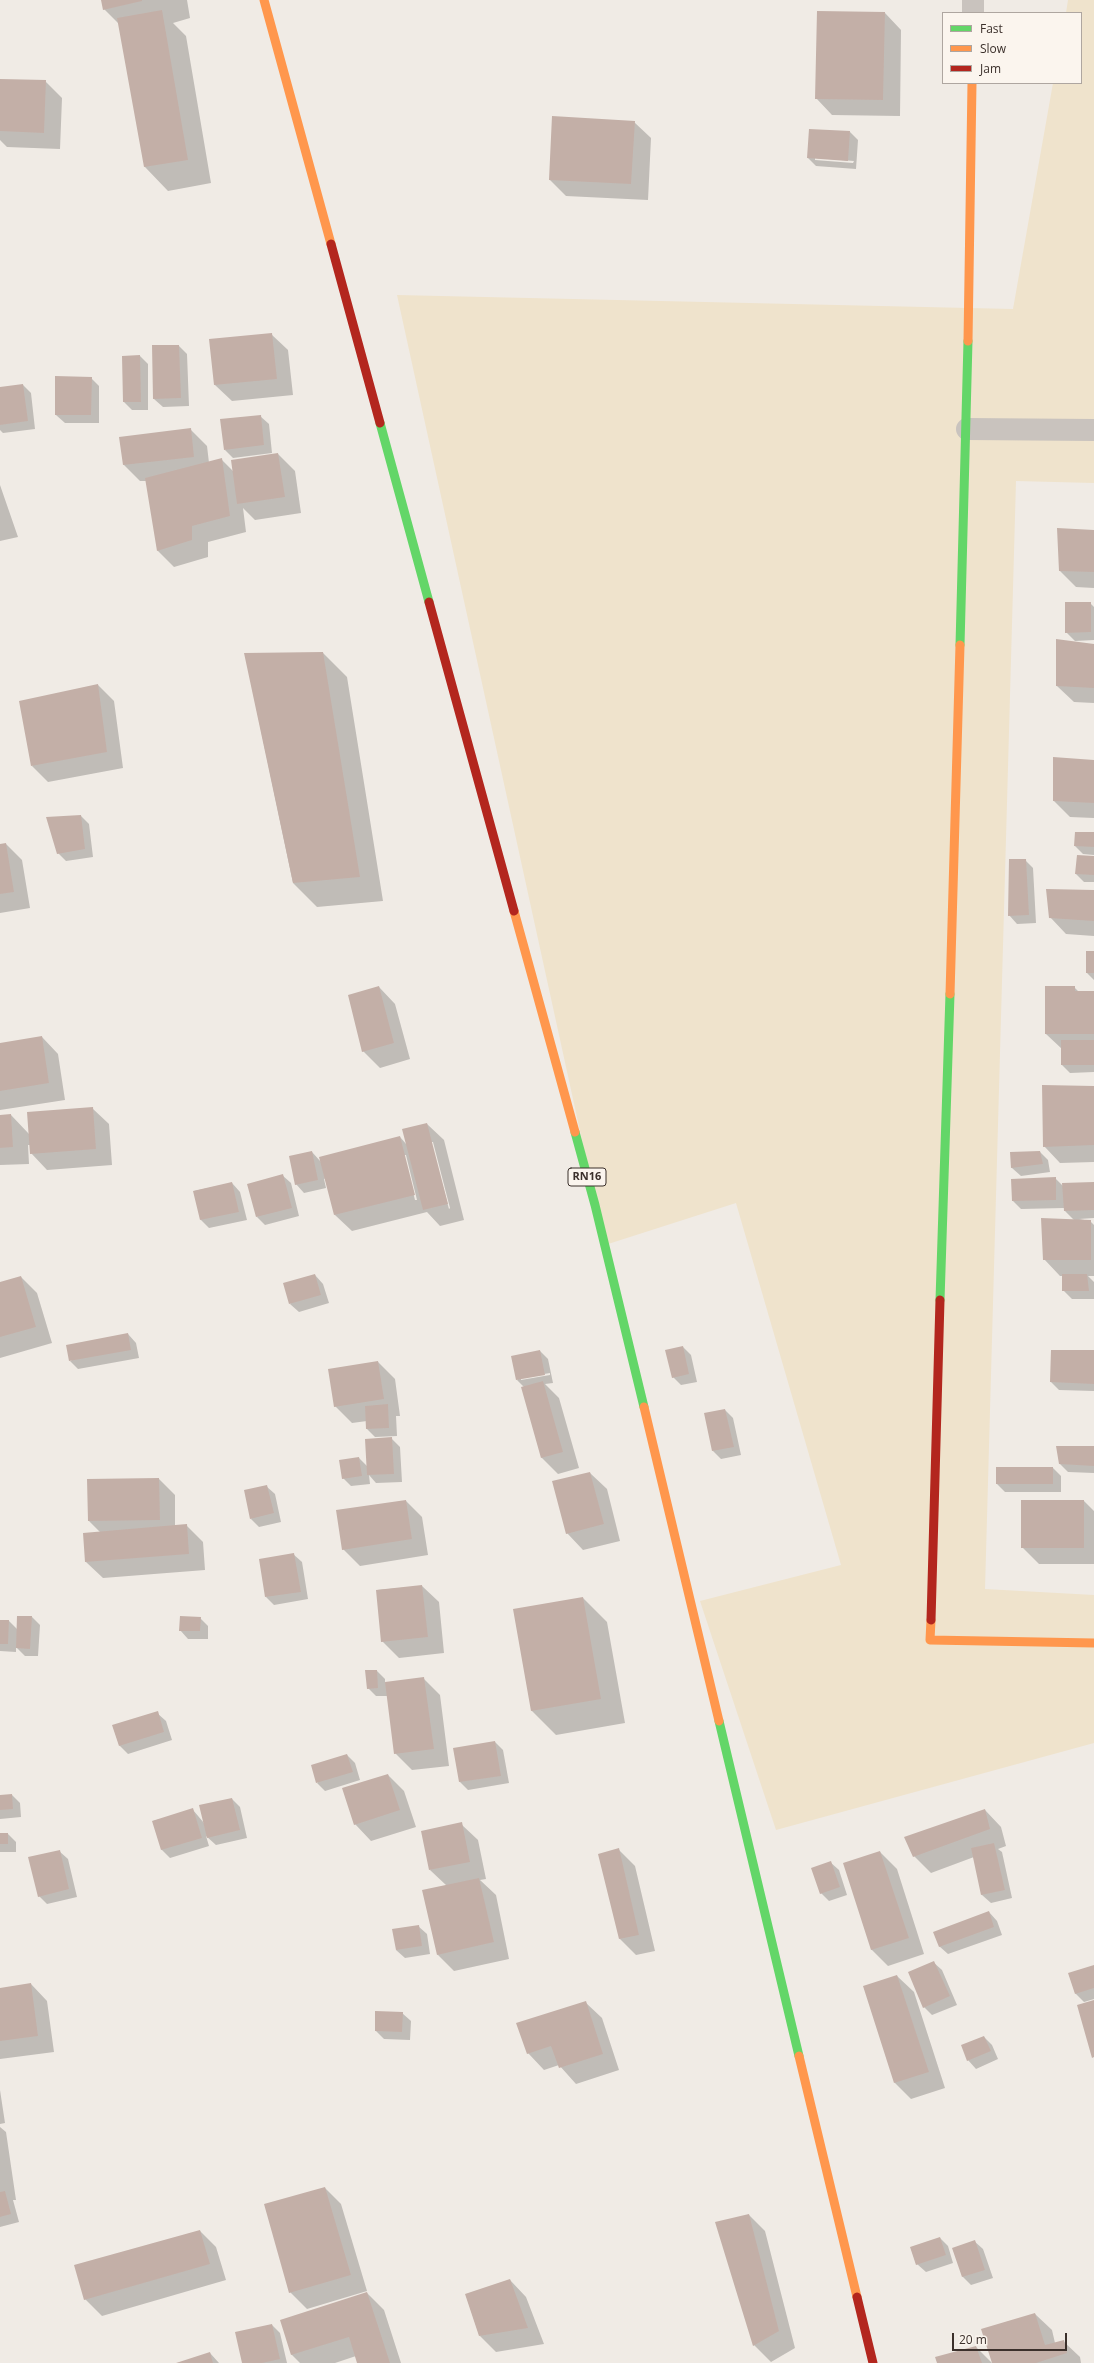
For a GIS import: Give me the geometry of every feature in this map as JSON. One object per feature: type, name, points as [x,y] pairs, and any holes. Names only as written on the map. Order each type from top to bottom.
[{"type":"main road","name":"RN16","points":[[264,0],[595,1204],[873,2363]]},
{"type":"main road","points":[[972,84],[967,429],[930,1640],[1094,1643]]},
{"type":"street","points":[[973,0],[973,12]]},
{"type":"street","points":[[967,429],[1094,430]]},
{"type":"sand","points":[[1068,0],[1094,0],[1094,483],[1016,481],[985,1589],[1094,1595],[1094,1743],[776,1830],[700,1601],[841,1565],[736,1203],[605,1245],[397,295],[1013,309],[1053,84],[1082,84],[1082,12],[1066,12]]},
{"type":"building","points":[[101,0],[142,0],[142,1],[103,10]]},
{"type":"building","points":[[162,10],[188,160],[144,167],[117,18]]},
{"type":"building","points":[[817,11],[885,12],[883,100],[815,99]]},
{"type":"building","points":[[0,79],[46,80],[44,133],[0,131]]},
{"type":"building","points":[[552,116],[635,121],[631,184],[549,180]]},
{"type":"building","points":[[809,129],[850,131],[848,161],[807,158]]},
{"type":"building","points":[[272,333],[277,379],[214,385],[209,339]]},
{"type":"building","points":[[152,345],[179,345],[181,398],[153,399]]},
{"type":"building","points":[[140,355],[141,402],[123,402],[122,356]]},
{"type":"building","points":[[55,376],[92,377],[91,415],[55,415]]},
{"type":"building","points":[[23,384],[28,421],[0,425],[0,387]]},
{"type":"building","points":[[261,415],[264,445],[224,450],[220,419]]},
{"type":"building","points":[[191,428],[194,457],[123,465],[119,437]]},
{"type":"building","points":[[278,453],[285,497],[237,504],[231,460]]},
{"type":"building","points":[[222,458],[230,516],[192,526],[192,540],[157,551],[145,478]]},
{"type":"building","points":[[1057,528],[1094,530],[1094,572],[1059,571]]},
{"type":"building","points":[[1065,602],[1091,602],[1091,632],[1065,633]]},
{"type":"building","points":[[1056,639],[1094,644],[1094,688],[1056,686]]},
{"type":"building","points":[[323,652],[360,877],[293,883],[244,653]]},
{"type":"building","points":[[98,684],[107,752],[31,766],[19,701]]},
{"type":"building","points":[[1053,757],[1094,760],[1094,803],[1053,801]]},
{"type":"building","points":[[81,815],[85,849],[57,854],[46,817]]},
{"type":"building","points":[[1075,832],[1094,832],[1094,847],[1074,846]]},
{"type":"building","points":[[6,843],[14,892],[0,894],[0,844]]},
{"type":"building","points":[[1077,855],[1094,856],[1094,875],[1075,874]]},
{"type":"building","points":[[1009,859],[1026,859],[1029,915],[1008,916]]},
{"type":"building","points":[[1046,889],[1094,890],[1094,921],[1049,918]]},
{"type":"building","points":[[1086,951],[1094,951],[1094,973],[1086,973]]},
{"type":"building","points":[[379,986],[394,1043],[362,1052],[348,995]]},
{"type":"building","points":[[1045,986],[1075,986],[1075,991],[1094,991],[1094,1034],[1045,1034]]},
{"type":"building","points":[[42,1036],[49,1083],[0,1091],[0,1043]]},
{"type":"building","points":[[1061,1040],[1094,1040],[1094,1065],[1061,1065]]},
{"type":"building","points":[[1042,1085],[1094,1086],[1094,1145],[1043,1147]]},
{"type":"building","points":[[93,1107],[96,1149],[30,1154],[27,1112]]},
{"type":"building","points":[[11,1114],[13,1147],[0,1148],[0,1115]]},
{"type":"building","points":[[427,1123],[448,1204],[423,1210],[402,1129]]},
{"type":"building","points":[[400,1136],[415,1195],[334,1215],[319,1157]]},
{"type":"building","points":[[312,1151],[318,1180],[295,1185],[289,1156]]},
{"type":"building","points":[[1040,1151],[1043,1164],[1011,1168],[1010,1152]]},
{"type":"building","points":[[283,1174],[292,1208],[256,1217],[247,1184]]},
{"type":"building","points":[[1056,1177],[1056,1200],[1012,1201],[1011,1179]]},
{"type":"building","points":[[232,1182],[239,1212],[200,1220],[193,1191]]},
{"type":"building","points":[[1094,1182],[1094,1210],[1064,1211],[1062,1183]]},
{"type":"building","points":[[1041,1218],[1091,1220],[1091,1260],[1043,1260]]},
{"type":"building","points":[[315,1274],[321,1295],[289,1304],[283,1283]]},
{"type":"building","points":[[1062,1274],[1087,1274],[1089,1291],[1062,1291]]},
{"type":"building","points":[[21,1276],[36,1327],[0,1337],[0,1282]]},
{"type":"building","points":[[128,1333],[131,1350],[69,1361],[66,1345]]},
{"type":"building","points":[[683,1346],[689,1374],[672,1378],[665,1350]]},
{"type":"building","points":[[540,1350],[545,1375],[516,1380],[511,1356]]},
{"type":"building","points":[[1051,1350],[1094,1350],[1094,1384],[1050,1382]]},
{"type":"building","points":[[378,1361],[384,1399],[334,1407],[328,1369]]},
{"type":"building","points":[[543,1381],[563,1452],[541,1458],[521,1387]]},
{"type":"building","points":[[388,1404],[389,1428],[366,1429],[365,1406]]},
{"type":"building","points":[[725,1409],[734,1447],[712,1451],[704,1413]]},
{"type":"building","points":[[392,1437],[394,1474],[367,1475],[365,1439]]},
{"type":"building","points":[[1056,1446],[1094,1446],[1094,1466],[1059,1464]]},
{"type":"building","points":[[359,1457],[362,1476],[342,1479],[339,1460]]},
{"type":"building","points":[[996,1467],[1053,1467],[1053,1484],[996,1484]]},
{"type":"building","points":[[590,1472],[604,1524],[566,1534],[552,1481]]},
{"type":"building","points":[[159,1478],[160,1520],[88,1521],[87,1479]]},
{"type":"building","points":[[267,1485],[274,1513],[250,1519],[244,1490]]},
{"type":"building","points":[[406,1500],[412,1539],[342,1550],[336,1510]]},
{"type":"building","points":[[1021,1500],[1084,1500],[1084,1548],[1021,1548]]},
{"type":"building","points":[[187,1524],[189,1554],[85,1562],[83,1533]]},
{"type":"building","points":[[294,1553],[301,1592],[265,1597],[259,1559]]},
{"type":"building","points":[[422,1585],[428,1637],[381,1642],[376,1590]]},
{"type":"building","points":[[583,1597],[601,1699],[531,1711],[513,1609]]},
{"type":"building","points":[[17,1616],[32,1616],[30,1649],[16,1648]]},
{"type":"building","points":[[180,1616],[201,1617],[200,1631],[179,1631]]},
{"type":"building","points":[[0,1620],[9,1620],[8,1644],[0,1644]]},
{"type":"building","points":[[365,1670],[377,1670],[378,1688],[367,1689]]},
{"type":"building","points":[[424,1677],[434,1749],[394,1754],[385,1682]]},
{"type":"building","points":[[158,1711],[164,1732],[119,1746],[112,1725]]},
{"type":"building","points":[[495,1741],[501,1776],[459,1782],[453,1748]]},
{"type":"building","points":[[347,1754],[353,1772],[316,1783],[311,1765]]},
{"type":"building","points":[[388,1774],[400,1810],[354,1825],[342,1788]]},
{"type":"building","points":[[12,1794],[13,1809],[0,1810],[0,1795]]},
{"type":"building","points":[[232,1798],[240,1830],[207,1838],[199,1805]]},
{"type":"building","points":[[193,1808],[202,1838],[161,1850],[152,1821]]},
{"type":"building","points":[[985,1809],[990,1829],[913,1857],[904,1837]]},
{"type":"building","points":[[462,1822],[470,1862],[429,1870],[421,1831]]},
{"type":"building","points":[[0,1833],[8,1833],[8,1844],[0,1844]]},
{"type":"building","points":[[994,1843],[1005,1890],[981,1895],[971,1848]]},
{"type":"building","points":[[619,1848],[639,1935],[619,1939],[598,1854]]},
{"type":"building","points":[[60,1850],[69,1889],[38,1897],[28,1857]]},
{"type":"building","points":[[880,1851],[909,1938],[871,1950],[843,1863]]},
{"type":"building","points":[[831,1861],[840,1887],[820,1894],[811,1868]]},
{"type":"building","points":[[479,1878],[494,1942],[437,1955],[422,1890]]},
{"type":"building","points":[[989,1911],[994,1927],[939,1947],[933,1932]]},
{"type":"building","points":[[419,1925],[422,1946],[396,1950],[392,1929]]},
{"type":"building","points":[[934,1961],[950,1996],[923,2008],[908,1972]]},
{"type":"building","points":[[1094,1965],[1094,1988],[1075,1994],[1068,1973]]},
{"type":"building","points":[[897,1975],[929,2072],[894,2083],[863,1986]]},
{"type":"building","points":[[31,1983],[38,2036],[0,2041],[0,1988]]},
{"type":"building","points":[[1094,2000],[1094,2057],[1092,2058],[1077,2005]]},
{"type":"building","points":[[586,2001],[603,2054],[559,2068],[551,2046],[527,2054],[516,2023]]},
{"type":"building","points":[[375,2011],[403,2012],[402,2032],[375,2031]]},
{"type":"building","points":[[984,2036],[991,2051],[967,2061],[961,2045]]},
{"type":"building","points":[[325,2187],[351,2275],[289,2293],[264,2204]]},
{"type":"building","points":[[5,2191],[11,2214],[0,2217],[0,2192]]},
{"type":"building","points":[[749,2214],[779,2331],[753,2346],[715,2222]]},
{"type":"building","points":[[200,2230],[210,2264],[84,2300],[74,2265]]},
{"type":"building","points":[[940,2237],[946,2255],[916,2265],[910,2247]]},
{"type":"building","points":[[975,2240],[985,2270],[962,2277],[952,2248]]},
{"type":"building","points":[[510,2279],[528,2328],[479,2336],[465,2294]]},
{"type":"building","points":[[367,2292],[390,2363],[357,2363],[349,2337],[291,2355],[280,2320]]},
{"type":"building","points":[[1035,2313],[1045,2345],[1064,2340],[1067,2353],[1036,2363],[992,2363],[981,2329]]},
{"type":"building","points":[[272,2324],[280,2359],[262,2363],[242,2363],[235,2332]]},
{"type":"building","points":[[976,2346],[982,2363],[937,2363],[935,2357]]},
{"type":"building","points":[[210,2352],[213,2363],[176,2363]]},
{"type":"traffic: fast","points":[[960,645],[968,341]]},
{"type":"traffic: fast","points":[[380,423],[429,602]]},
{"type":"traffic: fast","points":[[940,1300],[950,994]]},
{"type":"traffic: fast","points":[[575,1132],[595,1205],[644,1407]]},
{"type":"traffic: fast","points":[[719,1721],[799,2056]]},
{"type":"traffic: slow","points":[[264,0],[331,244]]},
{"type":"traffic: slow","points":[[968,341],[972,84]]},
{"type":"traffic: slow","points":[[950,994],[960,645]]},
{"type":"traffic: slow","points":[[514,911],[575,1132]]},
{"type":"traffic: slow","points":[[644,1407],[719,1721]]},
{"type":"traffic: slow","points":[[931,1620],[930,1640],[1094,1643]]},
{"type":"traffic: slow","points":[[799,2056],[857,2297]]},
{"type":"traffic: jam","points":[[331,244],[380,423]]},
{"type":"traffic: jam","points":[[429,602],[514,911]]},
{"type":"traffic: jam","points":[[931,1620],[940,1300]]},
{"type":"traffic: jam","points":[[857,2297],[873,2363]]}]
